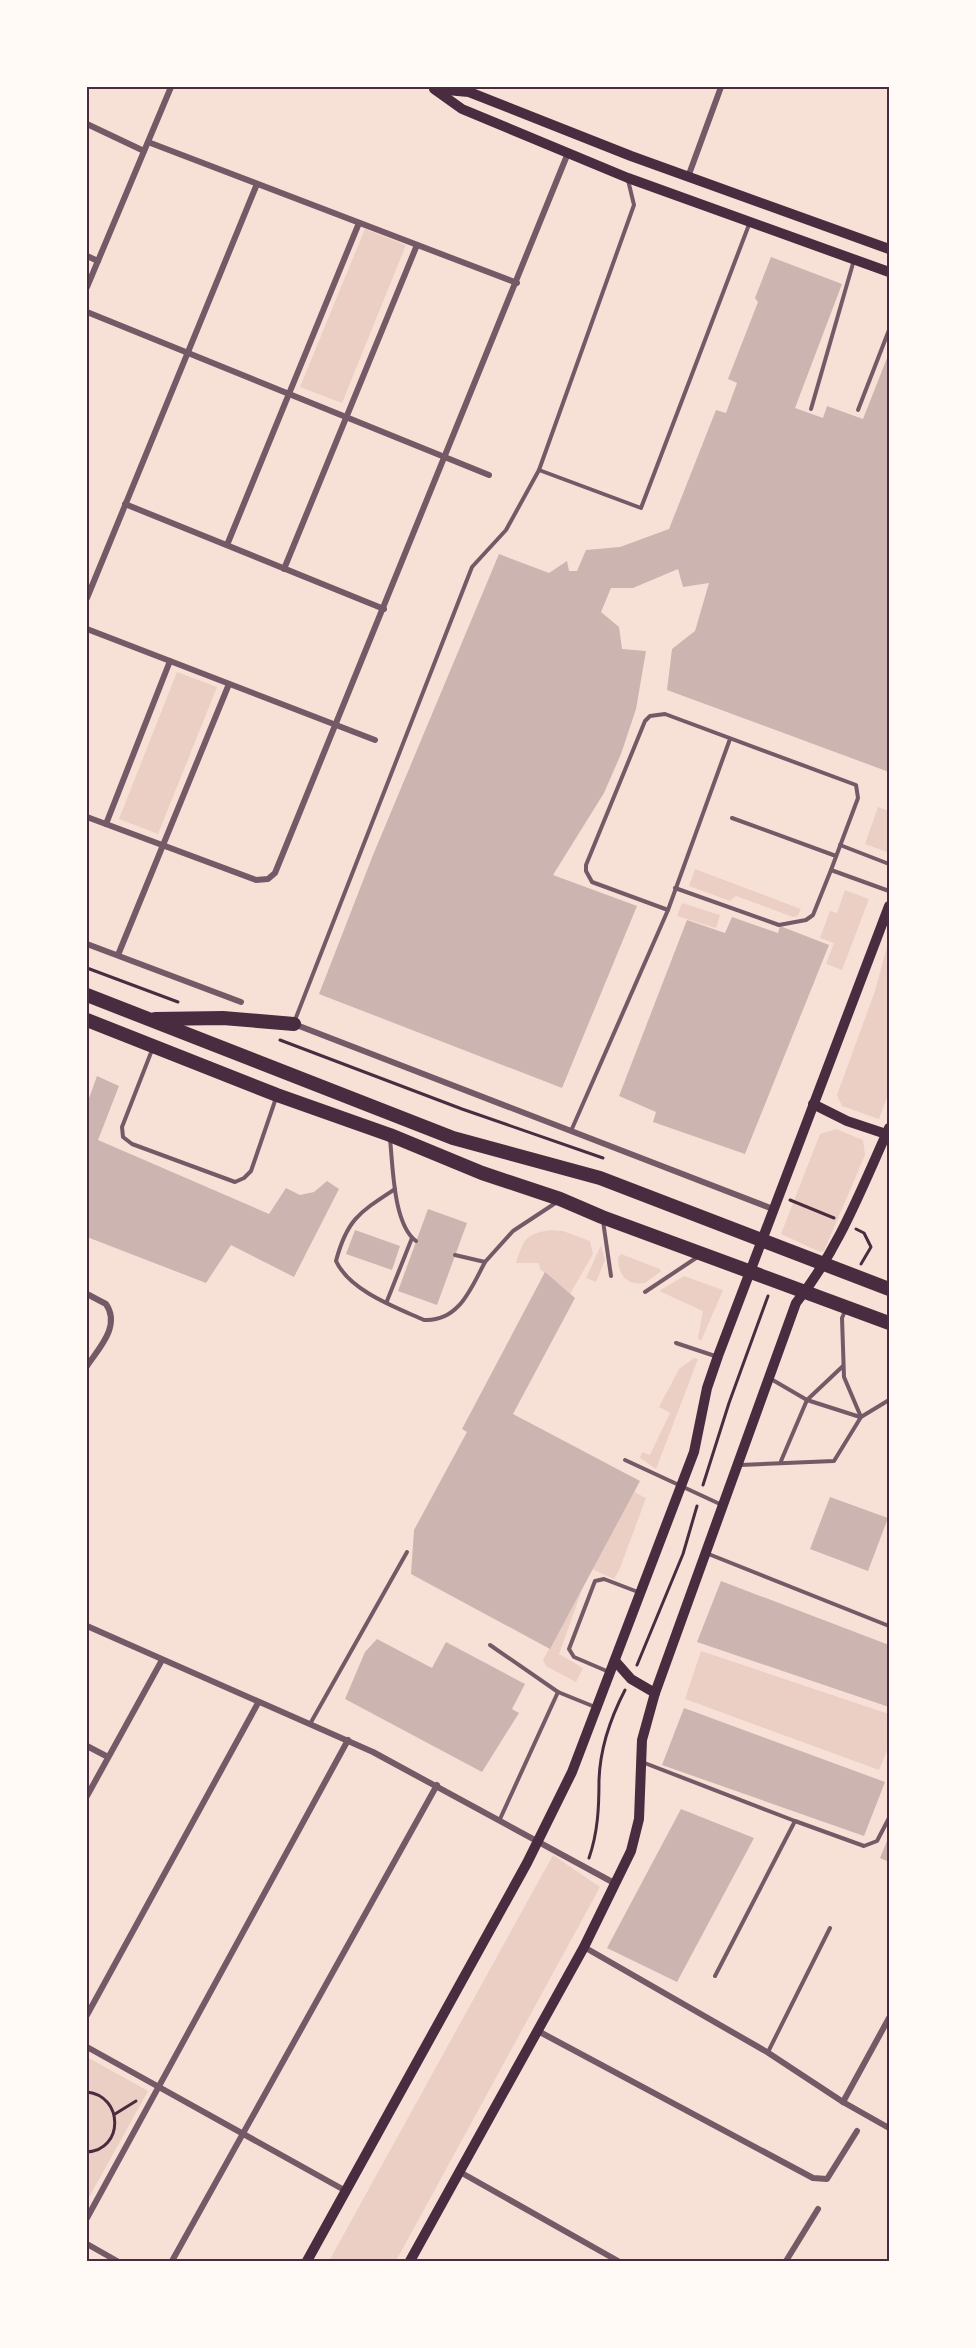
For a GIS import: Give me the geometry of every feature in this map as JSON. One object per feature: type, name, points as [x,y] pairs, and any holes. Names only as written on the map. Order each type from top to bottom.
[{"type":"highway","points":[[87,995],[453,1138],[600,1178],[889,1289]]},
{"type":"highway","points":[[148,1019],[223,1018],[294,1024]]},
{"type":"highway","points":[[87,1020],[277,1095],[390,1135],[482,1173],[560,1199],[602,1217],[889,1323]]},
{"type":"main road","points":[[431,88],[469,92],[688,177],[889,249]]},
{"type":"main road","points":[[431,88],[462,109],[628,178],[889,272]]},
{"type":"main road","points":[[308,2261],[539,1840],[572,1772],[616,1662],[700,1434],[707,1389],[717,1356],[889,906]]},
{"type":"main road","points":[[410,2261],[584,1947],[616,1884],[636,1836],[646,1719],[769,1377],[794,1309],[847,1224],[888,1131],[847,1121],[813,1104]]},
{"type":"main road","points":[[616,1662],[631,1679],[655,1693]]},
{"type":"street","points":[[87,287],[171,87]]},
{"type":"street","points":[[688,177],[721,87]]},
{"type":"street","points":[[87,124],[144,151]]},
{"type":"street","points":[[148,142],[517,283]]},
{"type":"street","points":[[87,817],[256,880],[268,879],[278,868],[517,283],[568,152]]},
{"type":"street","points":[[87,598],[257,184]]},
{"type":"street","points":[[227,545],[359,223]]},
{"type":"street","points":[[284,569],[417,245]]},
{"type":"street","points":[[87,256],[98,261]]},
{"type":"street","points":[[87,312],[489,475]]},
{"type":"street","points":[[125,504],[384,609]]},
{"type":"street","points":[[87,629],[375,740]]},
{"type":"street","points":[[106,824],[170,661]]},
{"type":"street","points":[[118,955],[229,684]]},
{"type":"street","points":[[87,944],[241,1002]]},
{"type":"street","points":[[294,1024],[773,1209]]},
{"type":"street","points":[[87,1294],[106,1304],[112,1316],[109,1332],[87,1366]]},
{"type":"street","points":[[87,1626],[258,1703],[348,1740],[437,1785],[616,1884]]},
{"type":"street","points":[[87,1796],[162,1660]]},
{"type":"street","points":[[87,2015],[258,1703]]},
{"type":"street","points":[[87,2218],[348,1740]]},
{"type":"street","points":[[87,1746],[108,1757]]},
{"type":"street","points":[[172,2261],[437,1785]]},
{"type":"street","points":[[584,1947],[767,2052],[843,2102],[889,2128]]},
{"type":"street","points":[[843,2102],[889,2018]]},
{"type":"street","points":[[538,2031],[813,2178],[827,2179],[857,2132]]},
{"type":"street","points":[[87,2047],[346,2191]]},
{"type":"street","points":[[460,2172],[618,2261]]},
{"type":"street","points":[[786,2261],[818,2209]]},
{"type":"street","points":[[87,2244],[117,2261]]},
{"type":"lane","points":[[294,1024],[472,567],[506,530],[539,470],[634,205],[628,178]]},
{"type":"lane","points":[[539,470],[640,508],[750,221]]},
{"type":"lane","points":[[811,409],[855,260]]},
{"type":"lane","points":[[858,411],[889,330]]},
{"type":"lane","points":[[668,910],[592,882],[586,871],[586,865],[645,721],[650,716],[665,714],[856,785],[858,798],[813,915],[788,925],[779,926],[675,888]]},
{"type":"lane","points":[[571,1131],[668,910],[730,739]]},
{"type":"lane","points":[[732,818],[836,856]]},
{"type":"lane","points":[[840,845],[889,864]]},
{"type":"lane","points":[[831,870],[889,891]]},
{"type":"lane","points":[[153,1047],[122,1128],[123,1137],[132,1144],[235,1182],[244,1178],[251,1171],[277,1095]]},
{"type":"lane","points":[[390,1135],[396,1201],[412,1238],[417,1241]]},
{"type":"lane","points":[[395,1189],[361,1211],[343,1235],[336,1261],[341,1272],[366,1292],[424,1320],[444,1318],[460,1306],[485,1262],[513,1231],[560,1199]]},
{"type":"lane","points":[[602,1217],[611,1276]]},
{"type":"lane","points":[[387,1302],[412,1238]]},
{"type":"lane","points":[[645,1292],[702,1254]]},
{"type":"lane","points":[[455,1255],[485,1262]]},
{"type":"lane","points":[[846,1307],[842,1318],[844,1377],[861,1418]]},
{"type":"lane","points":[[676,1343],[717,1356]]},
{"type":"lane","points":[[782,1461],[807,1400],[843,1366]]},
{"type":"lane","points":[[769,1377],[807,1400],[861,1418]]},
{"type":"lane","points":[[738,1465],[782,1461],[804,1464],[834,1461],[861,1418],[889,1400]]},
{"type":"lane","points":[[625,1460],[723,1506]]},
{"type":"lane","points":[[310,1725],[407,1552]]},
{"type":"lane","points":[[706,1553],[889,1626]]},
{"type":"lane","points":[[611,1674],[574,1657],[569,1649],[595,1581],[604,1579],[642,1593]]},
{"type":"lane","points":[[490,1646],[558,1692],[598,1708]]},
{"type":"lane","points":[[500,1819],[558,1692]]},
{"type":"lane","points":[[641,1762],[864,1846],[877,1841],[889,1818]]},
{"type":"lane","points":[[715,1976],[795,1821]]},
{"type":"lane","points":[[767,2052],[830,1928]]},
{"type":"path","points":[[586,1867],[598,1823],[599,1779],[606,1742],[620,1701],[683,1554],[729,1402],[774,1280]]},
{"type":"path","points":[[87,2092],[103,2098],[110,2104],[116,2124],[109,2142],[101,2148],[87,2152]]},
{"type":"shaded area","points":[[365,229],[406,245],[342,403],[300,387]]},
{"type":"shaded area","points":[[177,672],[217,687],[158,834],[119,819]]},
{"type":"shaded area","points":[[878,807],[889,811],[887,852],[865,844]]},
{"type":"shaded area","points":[[695,869],[801,909],[798,916],[793,917],[736,896],[730,901],[689,886]]},
{"type":"shaded area","points":[[845,890],[869,899],[842,970],[826,964],[834,943],[820,938],[830,911],[837,913]]},
{"type":"shaded area","points":[[682,903],[720,915],[716,928],[677,916]]},
{"type":"shaded area","points":[[889,939],[889,1092],[879,1119],[842,1106],[837,1095],[875,991]]},
{"type":"shaded area","points":[[836,1129],[863,1140],[865,1155],[824,1251],[820,1252],[781,1234],[820,1134]]},
{"type":"shaded area","points":[[550,1230],[563,1231],[590,1241],[593,1254],[570,1294],[540,1269],[539,1263],[516,1263],[526,1239]]},
{"type":"shaded area","points":[[601,1245],[605,1260],[596,1282],[586,1278]]},
{"type":"shaded area","points":[[621,1254],[661,1271],[645,1283],[633,1283],[625,1278],[620,1270],[618,1258]]},
{"type":"shaded area","points":[[684,1276],[723,1290],[701,1341],[698,1338],[703,1311],[659,1291]]},
{"type":"shaded area","points":[[694,1358],[698,1359],[656,1469],[640,1458],[642,1452],[650,1455],[670,1413],[659,1407],[679,1369]]},
{"type":"shaded area","points":[[634,1492],[646,1498],[614,1579],[592,1569]]},
{"type":"shaded area","points":[[582,1590],[559,1654],[583,1668],[576,1682],[546,1666],[543,1660]]},
{"type":"shaded area","points":[[701,1651],[889,1714],[889,1746],[879,1770],[685,1699]]},
{"type":"shaded area","points":[[553,1855],[600,1887],[396,2261],[329,2261]]},
{"type":"shaded area","points":[[87,2057],[148,2091],[87,2201]]},
{"type":"building","points":[[771,257],[842,284],[795,408],[823,418],[827,406],[863,419],[889,353],[889,772],[667,690],[672,649],[695,631],[709,583],[683,587],[678,569],[633,588],[611,588],[601,612],[619,627],[622,649],[646,651],[636,709],[621,754],[604,793],[553,875],[637,906],[562,1088],[319,994],[373,855],[499,554],[549,573],[567,561],[569,571],[577,571],[586,550],[620,547],[669,529],[716,410],[726,413],[737,383],[728,379],[758,302],[755,298]]},
{"type":"building","points":[[732,917],[778,933],[780,926],[829,945],[745,1154],[653,1122],[656,1112],[619,1096],[687,920],[725,933]]},
{"type":"building","points":[[97,1076],[119,1086],[98,1140],[269,1214],[286,1188],[300,1195],[314,1192],[327,1181],[339,1189],[294,1277],[231,1245],[206,1283],[87,1237],[87,1104]]},
{"type":"building","points":[[428,1209],[467,1223],[437,1305],[398,1291]]},
{"type":"building","points":[[355,1230],[400,1246],[392,1270],[346,1254]]},
{"type":"building","points":[[545,1272],[575,1298],[513,1414],[640,1481],[550,1649],[411,1574],[414,1530],[467,1432],[462,1429]]},
{"type":"building","points":[[830,1497],[888,1518],[868,1571],[810,1549]]},
{"type":"building","points":[[721,1581],[889,1645],[889,1707],[697,1642]]},
{"type":"building","points":[[377,1639],[432,1668],[446,1642],[525,1684],[512,1709],[519,1713],[482,1772],[345,1699],[365,1652]]},
{"type":"building","points":[[684,1708],[885,1782],[864,1836],[662,1765]]},
{"type":"building","points":[[681,1809],[754,1838],[677,1982],[607,1948]]},
{"type":"building","points":[[889,1836],[889,1862],[880,1858]]}]
